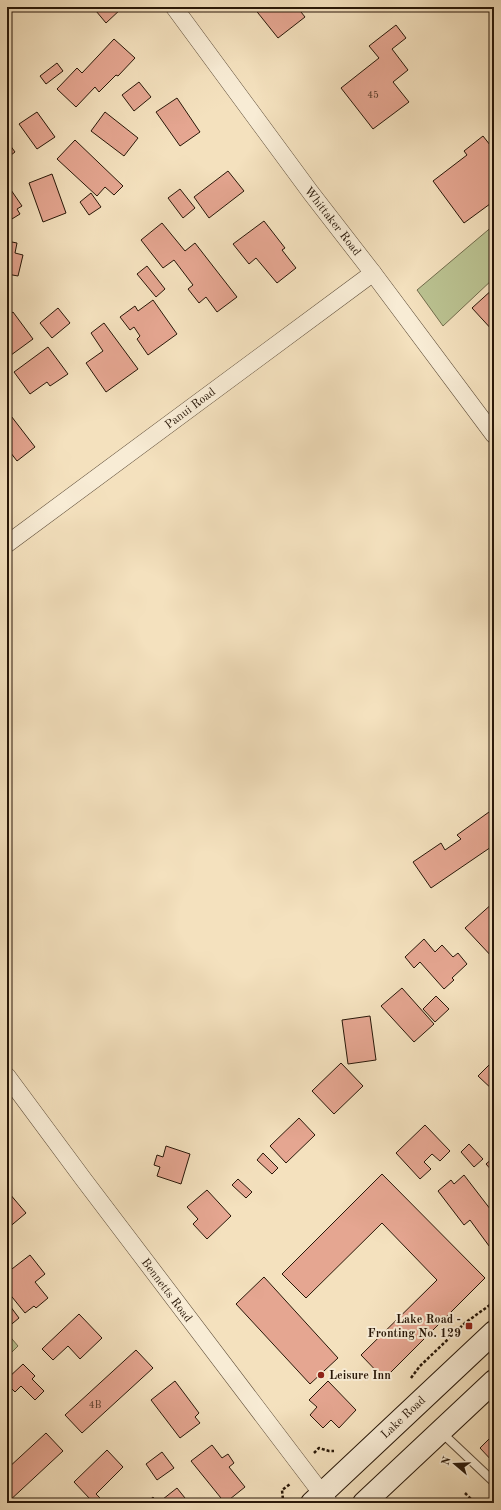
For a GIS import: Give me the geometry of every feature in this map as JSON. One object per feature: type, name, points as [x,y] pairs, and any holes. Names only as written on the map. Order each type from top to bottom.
[{"type":"main road","name":"Lake Road","points":[[321,1500],[494,1332]]},
{"type":"main road","points":[[364,1503],[494,1381]]},
{"type":"street","name":"Whittaker Road","points":[[174,7],[311,193],[494,434]]},
{"type":"street","name":"Panui Road","points":[[7,544],[373,273]]},
{"type":"street","name":"Bennetts Road","points":[[7,1076],[321,1500]]},
{"type":"lane","points":[[440,1431],[494,1482]]},
{"type":"path","points":[[281,1503],[283,1500],[282,1490],[286,1487]]},
{"type":"path","points":[[465,1493],[475,1503]]},
{"type":"green space","points":[[494,225],[494,278],[443,326],[417,290]]},
{"type":"green space","points":[[7,1333],[18,1346],[7,1357]]},
{"type":"building","points":[[100,7],[122,8],[106,23],[96,11]]},
{"type":"building","points":[[297,7],[305,17],[278,38],[254,8]]},
{"type":"building","points":[[396,25],[406,38],[392,49],[408,70],[393,82],[409,102],[373,129],[341,88],[379,58],[369,46]]},
{"type":"building","points":[[114,39],[135,58],[118,76],[116,75],[99,92],[95,87],[76,107],[57,89],[77,68],[82,73]]},
{"type":"building","points":[[57,63],[63,71],[46,84],[40,76]]},
{"type":"building","points":[[139,82],[151,97],[134,111],[122,95]]},
{"type":"building","points":[[177,98],[200,132],[180,146],[156,112]]},
{"type":"building","points":[[37,112],[55,137],[37,149],[19,124]]},
{"type":"building","points":[[105,112],[138,138],[124,156],[91,131]]},
{"type":"building","points":[[483,136],[494,150],[494,201],[464,223],[433,181],[467,155],[464,151]]},
{"type":"building","points":[[75,140],[123,186],[114,195],[105,187],[97,196],[57,159]]},
{"type":"building","points":[[7,141],[15,152],[7,158]]},
{"type":"building","points":[[228,171],[244,191],[209,218],[194,197]]},
{"type":"building","points":[[52,174],[66,213],[43,222],[29,183]]},
{"type":"building","points":[[180,189],[195,208],[183,218],[168,198]]},
{"type":"building","points":[[11,190],[22,206],[17,209],[20,214],[7,222],[7,192]]},
{"type":"building","points":[[91,193],[101,207],[89,215],[80,202]]},
{"type":"building","points":[[264,221],[285,248],[282,250],[296,268],[277,283],[256,258],[249,264],[233,244]]},
{"type":"building","points":[[162,223],[185,251],[195,243],[237,297],[217,312],[206,297],[199,303],[188,289],[193,285],[174,260],[163,268],[141,240]]},
{"type":"building","points":[[7,241],[17,243],[15,253],[23,255],[18,276],[7,274]]},
{"type":"building","points":[[147,266],[165,289],[156,297],[137,274]]},
{"type":"building","points":[[494,288],[494,332],[472,308]]},
{"type":"building","points":[[153,300],[177,334],[148,355],[137,339],[140,336],[134,327],[130,330],[120,317],[135,306],[138,311]]},
{"type":"building","points":[[58,308],[70,323],[52,338],[40,323]]},
{"type":"building","points":[[13,312],[33,339],[7,358],[7,316]]},
{"type":"building","points":[[104,323],[138,369],[106,392],[86,363],[103,351],[91,333]]},
{"type":"building","points":[[48,347],[68,374],[50,386],[47,382],[30,394],[14,372]]},
{"type":"building","points":[[8,412],[35,447],[17,461],[7,448]]},
{"type":"building","points":[[489,812],[494,820],[494,824],[492,826],[494,829],[494,845],[431,888],[413,862],[441,843],[445,850],[461,839],[457,835]]},
{"type":"building","points":[[494,902],[494,959],[465,928]]},
{"type":"building","points":[[424,939],[435,952],[442,945],[453,957],[458,953],[467,964],[452,978],[454,980],[444,989],[420,962],[414,968],[405,957]]},
{"type":"building","points":[[402,988],[434,1024],[414,1042],[381,1006]]},
{"type":"building","points":[[436,996],[449,1009],[435,1022],[423,1009]]},
{"type":"building","points":[[370,1016],[376,1060],[348,1064],[342,1020]]},
{"type":"building","points":[[494,1060],[494,1091],[478,1076]]},
{"type":"building","points":[[341,1063],[363,1086],[334,1114],[312,1091]]},
{"type":"building","points":[[299,1118],[315,1135],[286,1163],[270,1146]]},
{"type":"building","points":[[425,1125],[450,1151],[440,1161],[432,1154],[424,1162],[431,1169],[420,1179],[396,1153]]},
{"type":"building","points":[[469,1144],[483,1159],[474,1167],[461,1152]]},
{"type":"building","points":[[166,1146],[190,1154],[181,1184],[157,1176],[160,1167],[154,1165],[157,1155],[163,1157]]},
{"type":"building","points":[[263,1153],[278,1168],[272,1174],[257,1160]]},
{"type":"building","points":[[494,1157],[494,1173],[486,1164]]},
{"type":"building","points":[[382,1174],[485,1278],[384,1379],[361,1355],[437,1280],[382,1223],[306,1298],[282,1274]]},
{"type":"building","points":[[464,1175],[494,1214],[494,1248],[492,1250],[470,1220],[464,1225],[438,1191],[451,1180],[454,1184]]},
{"type":"building","points":[[238,1179],[252,1192],[246,1198],[232,1185]]},
{"type":"building","points":[[207,1190],[231,1216],[207,1239],[193,1224],[198,1219],[187,1207]]},
{"type":"building","points":[[9,1193],[26,1213],[7,1229],[7,1195]]},
{"type":"building","points":[[30,1255],[45,1274],[35,1282],[48,1298],[36,1308],[34,1306],[25,1313],[8,1292],[7,1293],[7,1276],[10,1274],[8,1272]]},
{"type":"building","points":[[264,1277],[338,1358],[310,1384],[236,1304]]},
{"type":"building","points":[[7,1302],[19,1318],[7,1328]]},
{"type":"building","points":[[79,1314],[102,1338],[80,1359],[68,1346],[53,1360],[42,1349]]},
{"type":"building","points":[[136,1350],[153,1368],[82,1433],[65,1415]]},
{"type":"building","points":[[23,1364],[35,1376],[32,1379],[44,1391],[35,1400],[21,1386],[15,1392],[7,1384],[7,1379]]},
{"type":"building","points":[[175,1381],[199,1413],[195,1417],[200,1423],[180,1438],[151,1400]]},
{"type":"building","points":[[328,1381],[356,1410],[339,1428],[331,1420],[323,1428],[310,1415],[317,1407],[309,1400]]},
{"type":"building","points":[[46,1433],[63,1451],[7,1503],[7,1469]]},
{"type":"building","points":[[494,1434],[494,1463],[480,1448]]},
{"type":"building","points":[[212,1445],[222,1458],[228,1454],[234,1463],[229,1467],[245,1487],[225,1503],[191,1461]]},
{"type":"building","points":[[107,1450],[123,1467],[96,1494],[105,1503],[87,1503],[90,1499],[74,1482]]},
{"type":"building","points":[[162,1452],[174,1468],[157,1480],[146,1464]]},
{"type":"building","points":[[177,1488],[189,1503],[158,1503]]},
{"type":"building","points":[[153,1497],[158,1503],[146,1503]]},
{"type":"place","name":"Lake Road - Fronting No. 129","points":[[469,1326]]},
{"type":"place","name":"Leisure Inn","points":[[321,1375]]}]
